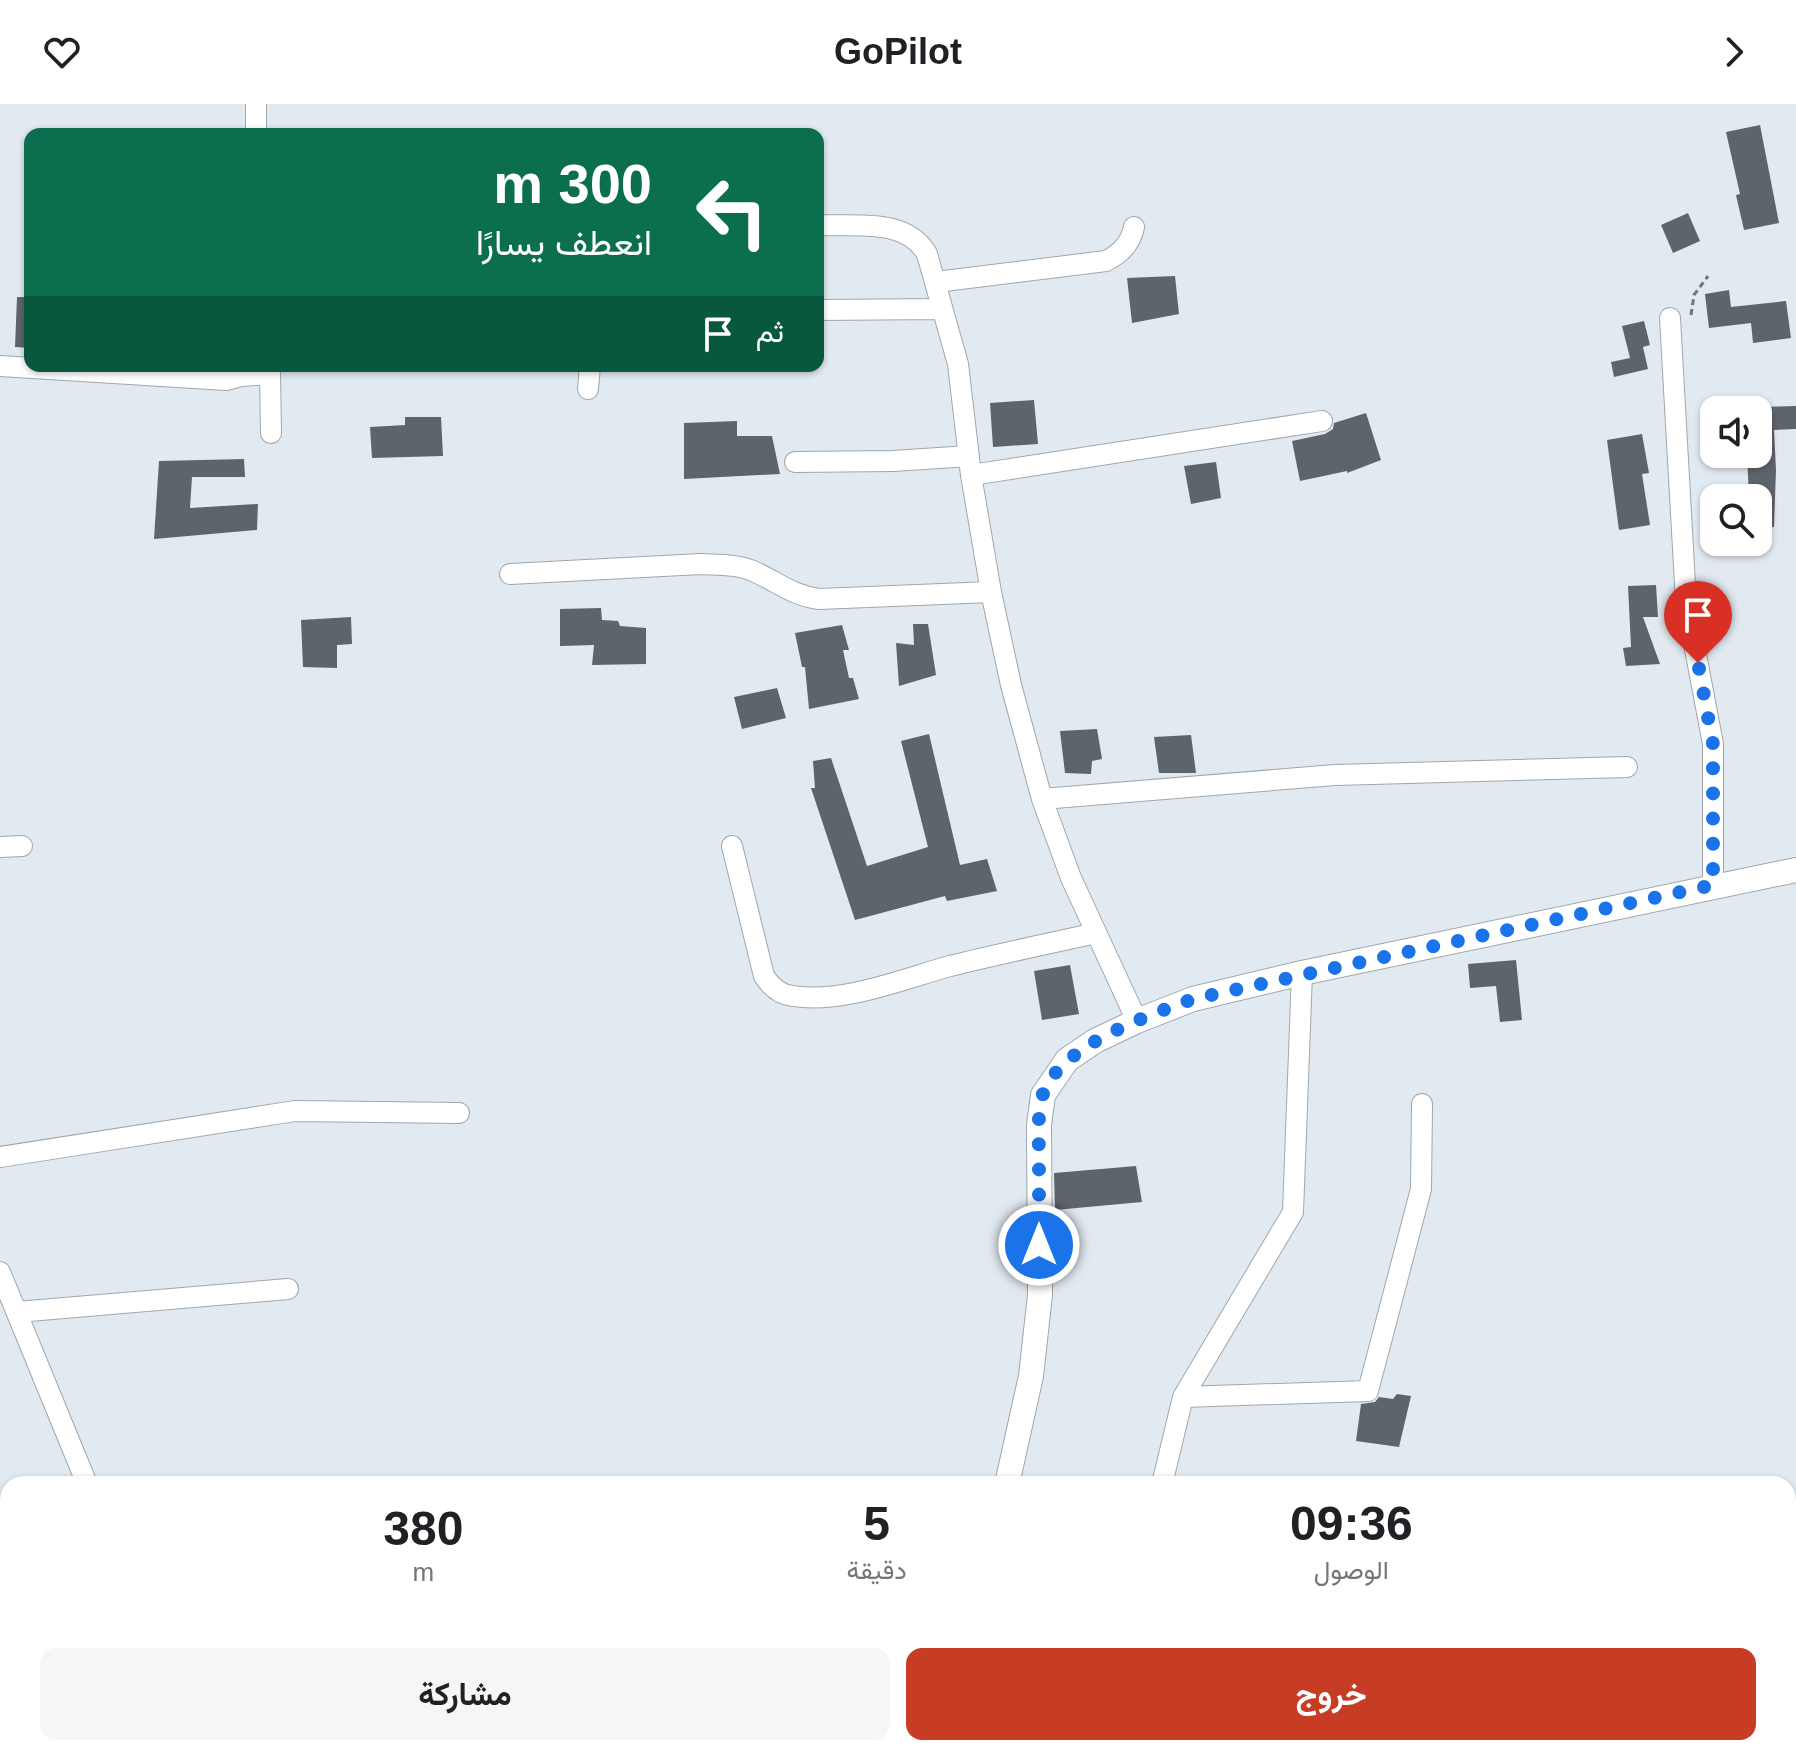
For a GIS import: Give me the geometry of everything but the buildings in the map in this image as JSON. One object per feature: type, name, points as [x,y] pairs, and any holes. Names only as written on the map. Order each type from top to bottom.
[{"type":"street","points":[[256,104],[256,128]]},
{"type":"street","points":[[824,225],[884,227],[903,231],[919,240],[927,254],[958,364],[970,465],[991,592],[1011,685],[1042,799],[1071,878],[1137,1021]]},
{"type":"street","points":[[936,282],[1106,261],[1122,250],[1132,237],[1134,227]]},
{"type":"street","points":[[824,310],[942,309]]},
{"type":"street","points":[[1670,318],[1686,602],[1713,744],[1713,885]]},
{"type":"street","points":[[0,366],[24,367]]},
{"type":"street","points":[[128,372],[226,380],[242,372]]},
{"type":"street","points":[[253,372],[270,374],[271,433]]},
{"type":"street","points":[[588,389],[589,372]]},
{"type":"street","points":[[795,462],[893,461],[970,465],[1322,421]]},
{"type":"street","points":[[510,574],[701,564],[752,570],[799,596],[819,599],[991,592]]},
{"type":"street","points":[[1042,799],[1335,775],[1627,767]]},
{"type":"street","points":[[0,847],[22,846]]},
{"type":"street","points":[[732,846],[764,976],[773,988],[793,997],[853,992],[1096,933]]},
{"type":"street","points":[[1009,1476],[1031,1376],[1040,1295],[1039,1125],[1043,1095],[1067,1060],[1095,1041],[1193,999],[1713,885],[1796,870]]},
{"type":"street","points":[[1164,1476],[1183,1397],[1293,1212],[1302,973]]},
{"type":"street","points":[[1183,1397],[1368,1391],[1421,1189],[1422,1104]]},
{"type":"street","points":[[0,1157],[295,1111],[459,1113]]},
{"type":"street","points":[[0,1272],[84,1476]]},
{"type":"street","points":[[17,1312],[288,1289]]},
{"type":"route","points":[[1039,1245],[1039,1125],[1043,1095],[1067,1060],[1095,1041],[1193,999],[1713,885],[1713,744],[1698,663]]}]
